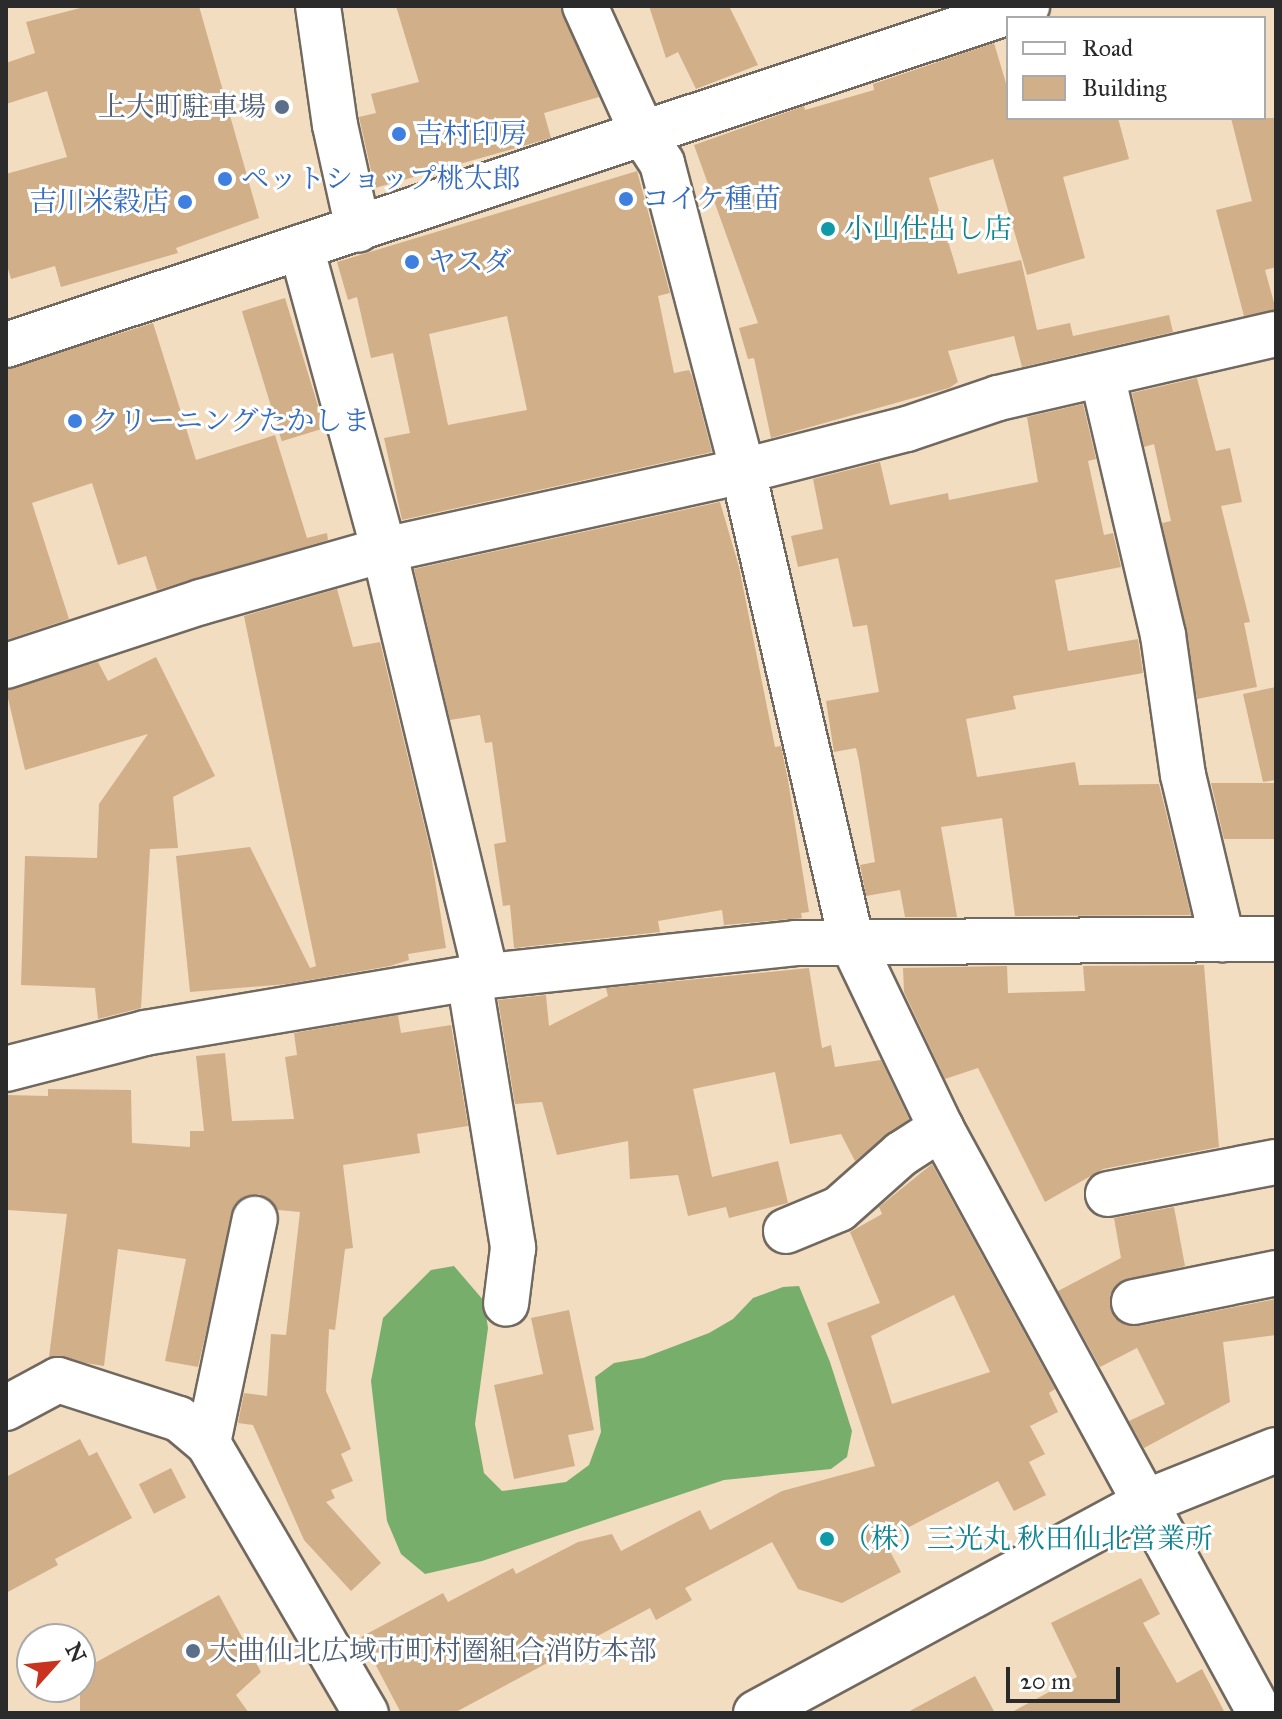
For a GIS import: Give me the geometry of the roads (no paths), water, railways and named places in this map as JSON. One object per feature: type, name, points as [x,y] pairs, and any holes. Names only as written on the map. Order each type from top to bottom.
[{"type":"street","points":[[318,6],[335,125],[358,229]]},
{"type":"street","points":[[585,6],[643,134],[662,163],[743,471],[851,940],[941,1128],[1260,1713]]},
{"type":"street","points":[[6,345],[1027,6]]},
{"type":"street","points":[[301,247],[384,550],[477,977],[513,1248],[506,1304]]},
{"type":"street","points":[[6,666],[201,602],[384,550],[743,471],[907,429],[998,398],[1276,334]]},
{"type":"street","points":[[1102,375],[1163,635],[1183,775],[1222,939]]},
{"type":"street","points":[[6,1069],[145,1033],[477,977],[851,940],[1015,944],[1276,939]]},
{"type":"street","points":[[786,1231],[839,1209],[901,1154],[941,1128]]},
{"type":"street","points":[[1108,1194],[1276,1162]]},
{"type":"street","points":[[208,1443],[255,1219]]},
{"type":"street","points":[[1134,1302],[1276,1273]]},
{"type":"street","points":[[6,1408],[58,1380],[179,1419],[208,1443],[366,1713]]},
{"type":"street","points":[[756,1713],[1146,1502],[1276,1450]]},
{"type":"place","name":"上大町駐車場","points":[[282,107]]},
{"type":"place","name":"吉村印房","points":[[399,134]]},
{"type":"place","name":"ペットショップ桃太郎","points":[[225,179]]},
{"type":"place","name":"コイケ種苗","points":[[626,199]]},
{"type":"place","name":"吉川米穀店","points":[[185,202]]},
{"type":"place","name":"小山仕出し店","points":[[828,229]]},
{"type":"place","name":"ヤスダ","points":[[412,262]]},
{"type":"place","name":"クリーニングたかしま","points":[[75,421]]},
{"type":"place","name":"（株）三光丸 秋田仙北営業所","points":[[827,1539]]},
{"type":"place","name":"大曲仙北広域市町村圏組合消防本部","points":[[193,1651]]}]
